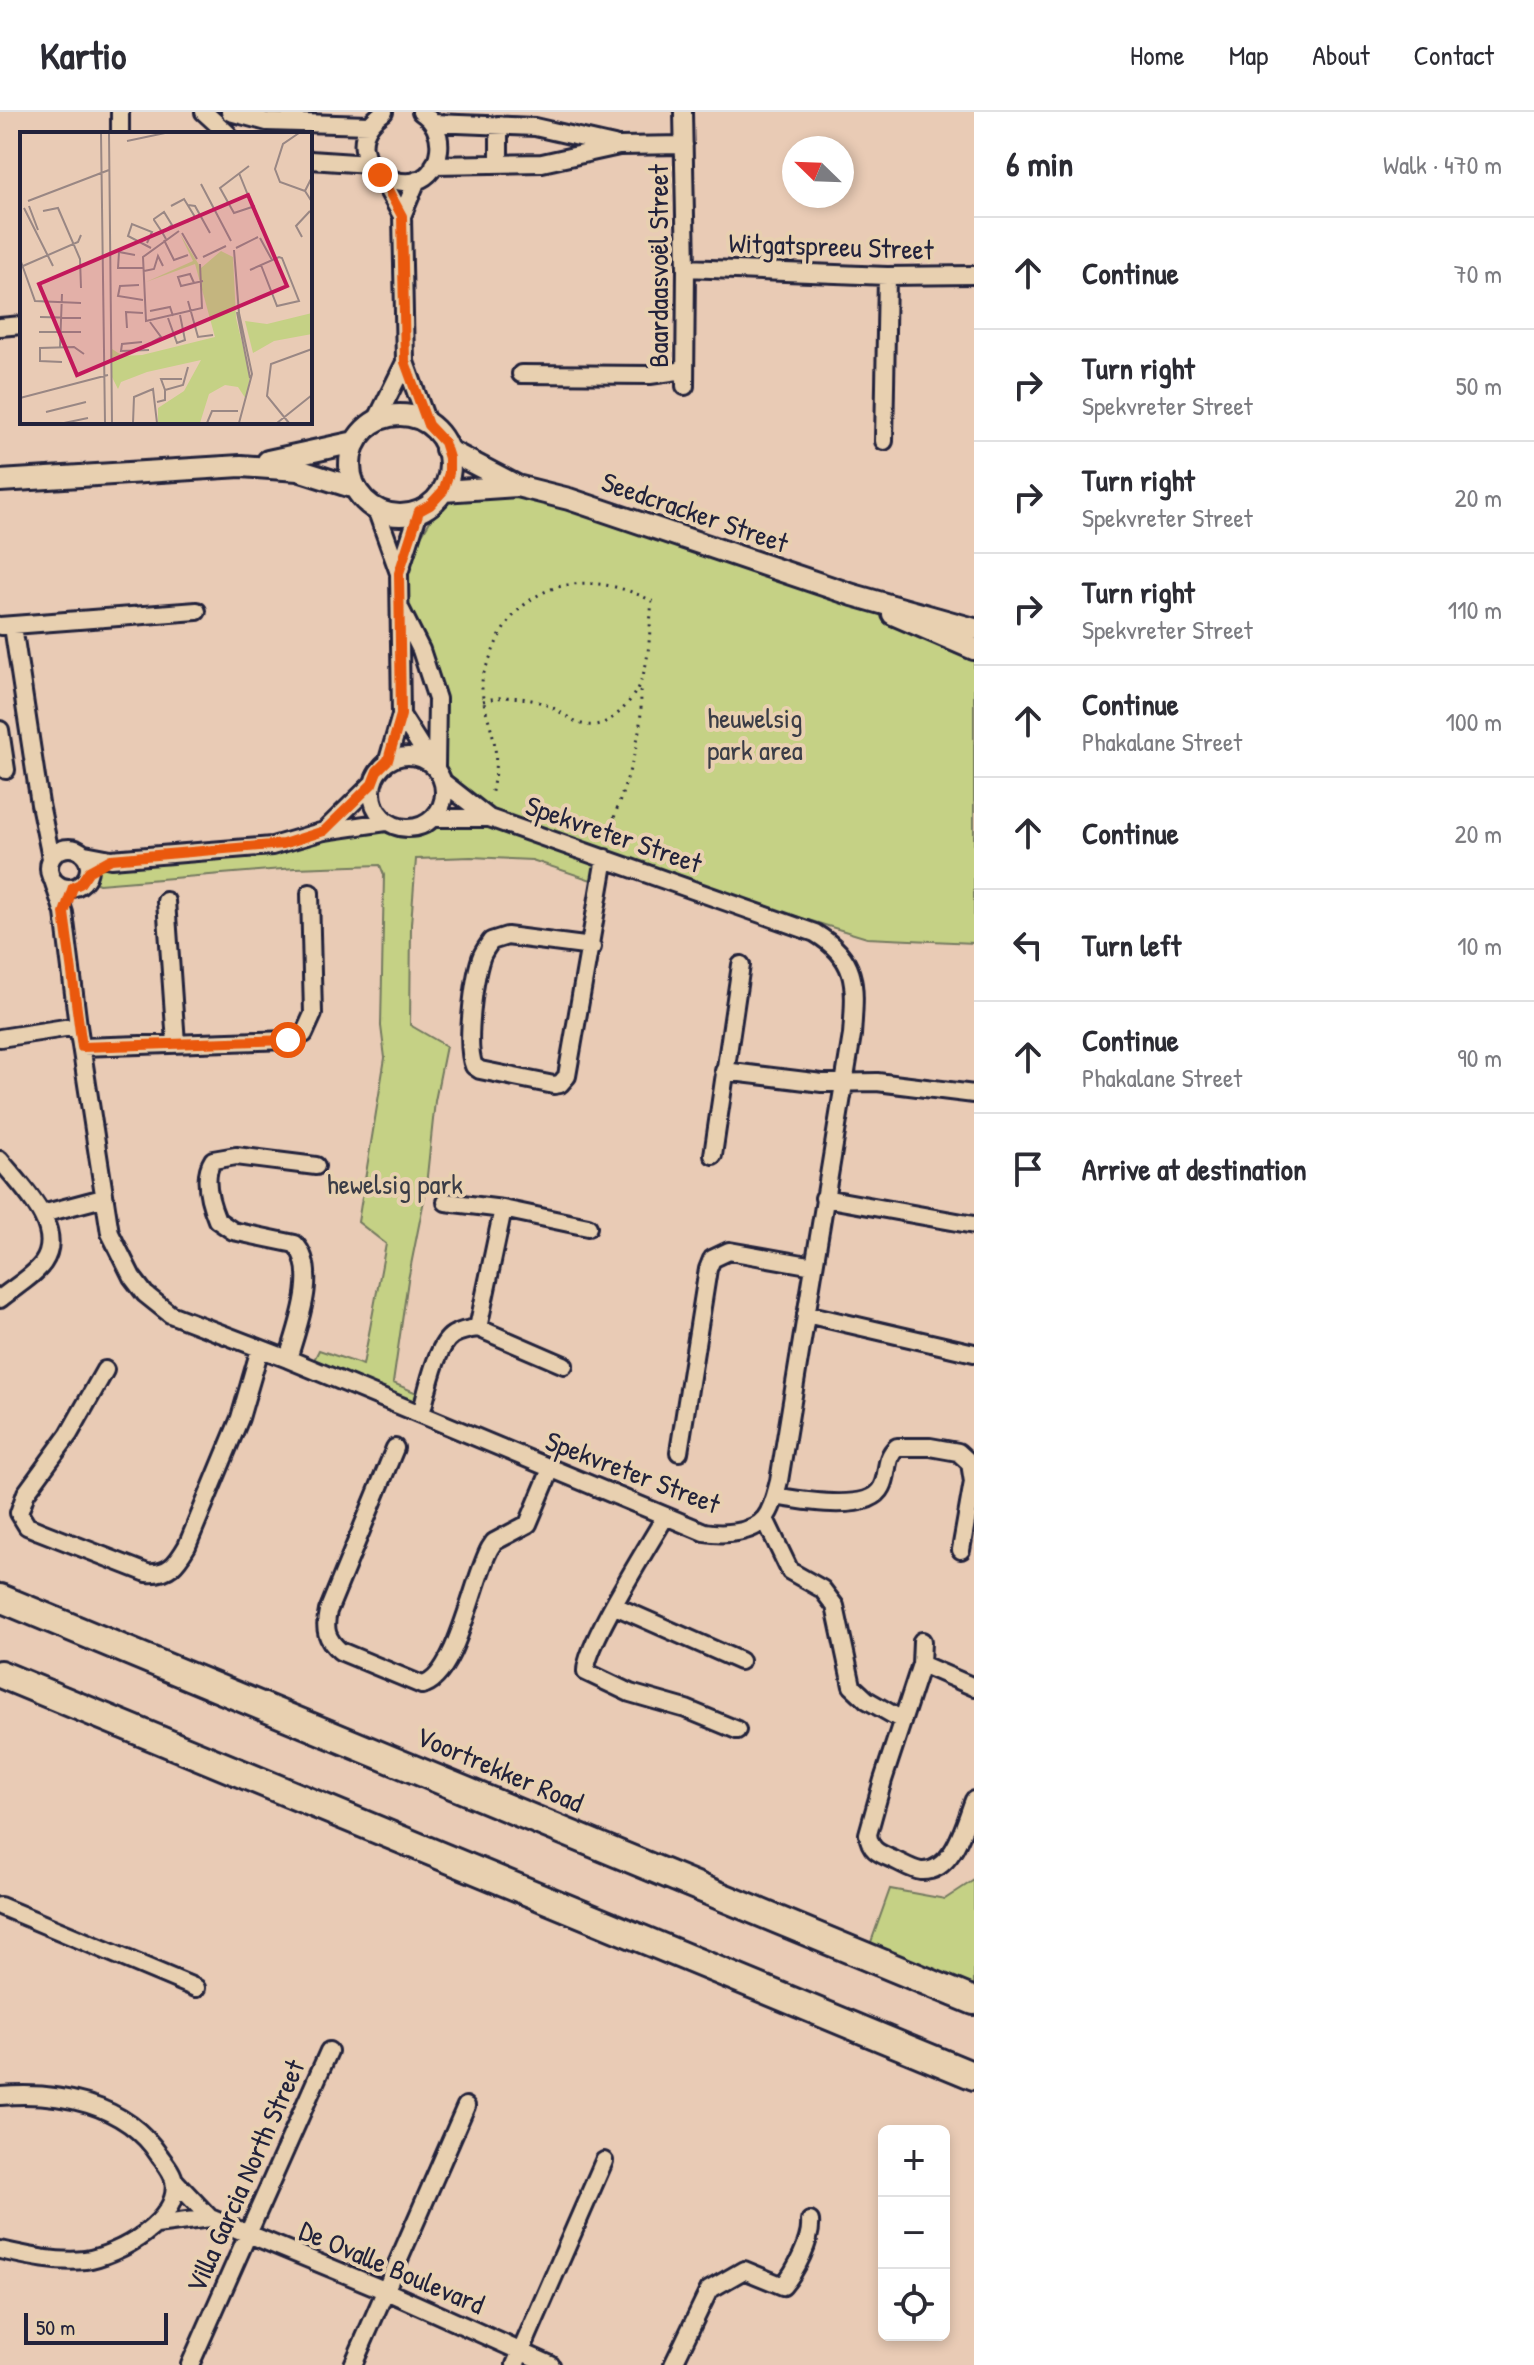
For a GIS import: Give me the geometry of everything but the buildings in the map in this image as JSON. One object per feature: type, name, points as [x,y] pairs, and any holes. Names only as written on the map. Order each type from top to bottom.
[{"type":"main road","name":"Voortrekker Road","points":[[0,1598],[974,2001]]},
{"type":"main road","points":[[0,1674],[974,2076]]},
{"type":"street","points":[[204,112],[226,132]]},
{"type":"street","points":[[230,112],[300,128],[370,125]]},
{"type":"street","points":[[384,112],[370,125],[364,144],[375,170],[402,216]]},
{"type":"street","points":[[427,118],[535,127],[619,146],[684,145],[683,112]]},
{"type":"street","points":[[427,118],[440,144],[434,165],[417,180],[402,216],[405,362],[428,425]]},
{"type":"street","points":[[499,125],[499,164]]},
{"type":"street","name":"Baardaasvoël Street","points":[[521,374],[685,378],[684,145]]},
{"type":"street","points":[[434,165],[562,161],[619,146]]},
{"type":"street","points":[[312,160],[375,170],[391,181],[404,183],[417,180]]},
{"type":"street","name":"Witgatspreeu Street","points":[[686,268],[887,276],[974,275]]},
{"type":"street","points":[[884,441],[887,276]]},
{"type":"street","points":[[0,327],[20,325]]},
{"type":"street","points":[[376,421],[405,362]]},
{"type":"street","points":[[402,415],[420,419],[444,442],[449,473],[443,491],[430,505],[405,515],[389,514],[364,500],[355,488],[350,473],[351,454],[364,430],[376,421],[402,415]]},
{"type":"street","points":[[241,466],[355,442]]},
{"type":"street","name":"Seedcracker Street","points":[[446,449],[517,486],[569,499],[853,595],[974,629]]},
{"type":"street","points":[[0,481],[241,466],[298,470],[355,488]]},
{"type":"street","name":"Seedcracker Street","points":[[443,491],[517,486]]},
{"type":"street","points":[[376,509],[399,573],[401,715],[388,760]]},
{"type":"street","points":[[399,573],[419,511]]},
{"type":"street","name":"Seedcracker Street","points":[[853,595],[974,649]]},
{"type":"street","points":[[372,784],[374,806],[386,822],[395,827],[422,825],[434,818],[442,804],[437,772],[437,699],[421,650],[400,608]]},
{"type":"street","points":[[51,858],[7,626],[197,611]]},
{"type":"street","points":[[401,715],[437,772]]},
{"type":"street","points":[[0,730],[6,770]]},
{"type":"street","points":[[324,831],[372,784],[377,771],[388,760],[400,755],[413,755],[437,772]]},
{"type":"street","name":"Spekvreter Street","points":[[437,772],[489,818]]},
{"type":"street","name":"Spekvreter Street","points":[[53,880],[64,913],[103,1198],[115,1247],[145,1294],[170,1314],[288,1359],[665,1517],[704,1532],[726,1534],[746,1529],[765,1519],[775,1496],[852,1035],[854,991],[849,966],[834,945],[815,933],[603,857],[489,818],[434,818]]},
{"type":"street","points":[[45,828],[68,847],[111,859],[272,846],[324,831],[386,822]]},
{"type":"street","points":[[68,847],[55,852],[49,866],[53,880],[66,887],[80,884],[89,871],[111,859]]},
{"type":"street","points":[[85,854],[89,871]]},
{"type":"street","points":[[592,947],[507,936],[491,941],[482,954],[476,988],[470,1047],[474,1066],[480,1070],[554,1085],[563,1081],[571,1062],[592,947],[603,857]]},
{"type":"street","name":"Spekvreter Street","points":[[64,913],[73,887]]},
{"type":"street","points":[[82,1047],[288,1040],[304,1034],[313,1014],[310,893]]},
{"type":"street","points":[[166,901],[176,1043]]},
{"type":"street","points":[[713,1155],[741,965]]},
{"type":"street","points":[[0,1038],[78,1026]]},
{"type":"street","points":[[724,1071],[842,1084],[877,1082],[974,1094]]},
{"type":"street","points":[[288,1359],[305,1286],[307,1269],[303,1256],[295,1244],[233,1231],[217,1220],[208,1189],[207,1170],[213,1160],[236,1156],[316,1166]]},
{"type":"street","points":[[0,1160],[42,1214],[49,1241],[45,1261],[0,1299]]},
{"type":"street","points":[[42,1214],[103,1198]]},
{"type":"street","points":[[824,1198],[974,1225]]},
{"type":"street","points":[[446,1202],[503,1209],[588,1227]]},
{"type":"street","points":[[478,1328],[503,1209]]},
{"type":"street","points":[[679,1452],[712,1259],[729,1251],[814,1266]]},
{"type":"street","points":[[806,1314],[974,1353]]},
{"type":"street","points":[[421,1414],[436,1362],[453,1335],[478,1328],[564,1365]]},
{"type":"street","points":[[105,1370],[69,1434],[26,1493],[19,1513],[27,1526],[147,1573],[158,1574],[175,1565],[187,1546],[240,1418],[260,1349]]},
{"type":"street","points":[[775,1496],[855,1503],[879,1493],[884,1485],[889,1458],[897,1447],[930,1447],[958,1452],[966,1456],[973,1471],[961,1550]]},
{"type":"street","points":[[395,1448],[328,1611],[325,1629],[332,1644],[340,1651],[422,1685],[432,1682],[440,1674],[456,1642],[490,1548],[494,1542],[528,1524],[551,1469]]},
{"type":"street","points":[[665,1517],[597,1635],[585,1665],[588,1675],[737,1730]]},
{"type":"street","points":[[765,1519],[790,1571],[822,1589],[835,1606],[848,1674],[856,1692],[902,1720]]},
{"type":"street","points":[[615,1606],[740,1661]]},
{"type":"street","points":[[922,1641],[921,1664],[868,1834],[872,1848],[877,1853],[921,1871],[934,1867],[954,1850],[974,1800]]},
{"type":"street","points":[[921,1664],[974,1687]]},
{"type":"street","points":[[0,1906],[196,1988]]},
{"type":"street","name":"Villa Garcia North Street","points":[[190,2365],[329,2051]]},
{"type":"street","name":"De Ovalle Boulevard","points":[[0,2096],[55,2098],[103,2107],[140,2133],[155,2149],[175,2181],[210,2218],[384,2290],[518,2358],[551,2365]]},
{"type":"street","points":[[353,2365],[466,2106]]},
{"type":"street","points":[[518,2358],[604,2161]]},
{"type":"street","name":"De Ovalle Boulevard","points":[[0,2250],[50,2259],[85,2260],[119,2250],[156,2225],[171,2203],[175,2181]]},
{"type":"street","name":"De Ovalle Boulevard","points":[[156,2225],[210,2218]]},
{"type":"street","points":[[673,2365],[709,2290],[744,2270],[783,2286],[799,2257],[811,2228],[810,2221]]},
{"type":"path","points":[[483,701],[497,697],[527,698],[552,707],[583,725],[609,721],[618,714],[639,685],[647,650],[652,601],[635,592],[579,582],[534,595],[499,635],[482,677],[483,701],[494,739],[496,760],[489,818]]},
{"type":"path","points":[[603,857],[636,744],[642,698],[639,685]]},
{"type":"green space","name":"heuwelsig park area","points":[[502,487],[860,597],[974,656],[974,943],[867,938],[606,858],[603,884],[532,860],[471,857],[416,859],[411,924],[410,1025],[446,1046],[435,1101],[425,1195],[408,1280],[393,1383],[417,1393],[409,1409],[310,1368],[319,1350],[363,1365],[386,1244],[358,1222],[385,1058],[381,1026],[384,875],[380,865],[295,868],[99,884],[86,879],[111,859],[386,822],[407,827],[442,817],[489,818],[443,782],[436,751],[438,705],[411,629],[399,573],[448,491]]},
{"type":"green space","points":[[974,1880],[974,1988],[870,1945],[890,1889],[945,1899]]},
{"type":"route","points":[[288,1040],[82,1047],[64,913],[73,887],[86,879],[89,871],[111,859],[272,846],[324,831],[372,784],[377,771],[388,760],[401,715],[399,573],[419,511],[430,505],[443,491],[449,473],[449,458],[444,442],[428,425],[405,362],[402,216],[380,175]]},
{"type":"park label","name":"hewelsig park","points":[[395,1184]]}]
